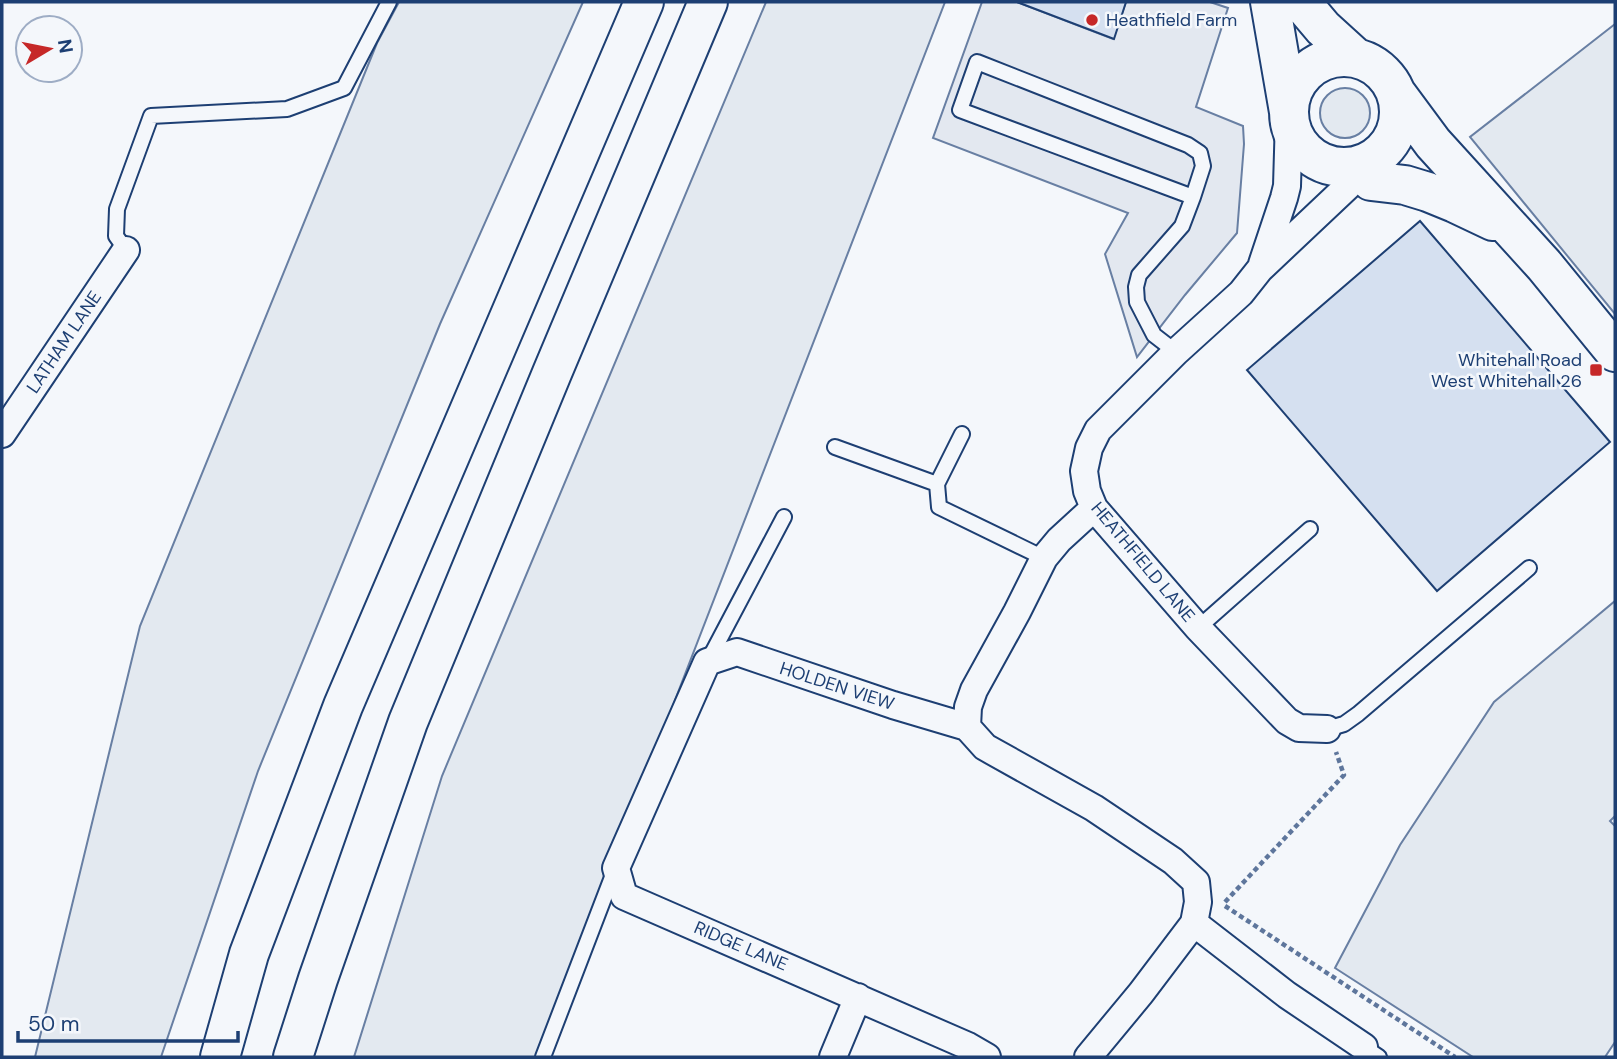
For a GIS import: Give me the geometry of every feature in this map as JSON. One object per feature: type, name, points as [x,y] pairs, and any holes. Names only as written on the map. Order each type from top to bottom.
[{"type":"main road","points":[[220,1057],[249,954],[342,706],[644,2]]},
{"type":"main road","points":[[293,1057],[408,722],[708,2]]},
{"type":"main road","points":[[1270,2],[1294,136],[1305,150],[1320,162],[1337,167],[1355,166],[1373,159],[1388,147],[1396,130],[1399,111],[1396,93]]},
{"type":"main road","points":[[1301,2],[1356,58]]},
{"type":"main road","points":[[1289,116],[1291,98],[1298,82],[1308,70],[1323,61],[1339,57],[1356,58],[1373,65],[1387,77],[1433,143],[1544,265],[1615,352]]},
{"type":"main road","points":[[1355,166],[1371,181],[1405,185],[1428,192],[1455,202],[1510,230]]},
{"type":"street","name":"HEATHFIELD LANE","points":[[1260,269],[1287,186],[1289,116]]},
{"type":"street","name":"HEATHFIELD LANE","points":[[1327,729],[1298,728],[1287,721],[1198,628],[1094,508],[1087,491],[1084,471],[1089,448],[1098,430],[1348,186],[1355,166]]},
{"type":"street","name":"LATHAM LANE","points":[[2,434],[126,250]]},
{"type":"street","points":[[1088,1057],[1194,923],[1198,902],[1196,882],[1173,861],[1094,808],[985,747],[967,727],[968,707],[974,690],[1044,558],[1059,540],[1094,508]]},
{"type":"street","name":"HOLDEN VIEW","points":[[707,662],[737,652],[892,705],[967,727]]},
{"type":"street","points":[[616,868],[707,662]]},
{"type":"street","name":"RIDGE LANE","points":[[616,868],[624,896],[859,997],[987,1057]]},
{"type":"street","points":[[1194,923],[1287,995],[1372,1052]]},
{"type":"street","points":[[833,1057],[859,997]]},
{"type":"lane","points":[[126,250],[116,236],[117,209],[151,116],[287,109],[344,88],[389,2]]},
{"type":"lane","points":[[1176,352],[1154,335],[1137,302],[1136,287],[1139,275],[1181,226],[1193,197],[1203,166],[1200,153],[1188,145],[977,62],[960,110],[1193,197]]},
{"type":"lane","points":[[962,434],[937,484],[939,507],[1044,558]]},
{"type":"lane","points":[[835,447],[937,484]]},
{"type":"lane","points":[[707,662],[784,517]]},
{"type":"lane","points":[[1198,628],[1310,529]]},
{"type":"lane","points":[[1327,729],[1345,723],[1358,714],[1529,568]]},
{"type":"lane","points":[[543,1057],[616,868]]},
{"type":"path","points":[[1327,729],[1344,775],[1223,904],[1455,1057]]},
{"type":"shaded area","points":[[399,2],[583,2],[440,324],[258,771],[161,1057],[35,1057],[140,626],[377,43]]},
{"type":"shaded area","points":[[766,2],[945,2],[537,1057],[354,1057],[442,776]]},
{"type":"shaded area","points":[[982,2],[1017,2],[1113,39],[1126,2],[1210,2],[1228,8],[1196,107],[1243,126],[1237,233],[1137,357],[1105,254],[1128,213],[933,138]]},
{"type":"shaded area","points":[[1615,24],[1615,314],[1470,137]]},
{"type":"shaded area","points":[[1345,88],[1363,95],[1370,113],[1363,131],[1345,138],[1327,131],[1320,113],[1327,95]]},
{"type":"shaded area","points":[[1615,601],[1615,816],[1610,821],[1615,826],[1615,1042],[1605,1057],[1473,1057],[1335,968],[1400,845],[1494,702]]},
{"type":"building","name":"Heathfield Farm","points":[[1017,2],[1126,2],[1114,39]]},
{"type":"building","points":[[1420,221],[1610,442],[1437,591],[1247,370]]},
{"type":"place","name":"Heathfield Farm","points":[[1092,20]]},
{"type":"place","name":"Whitehall Road West Whitehall 26","points":[[1596,370]]}]
